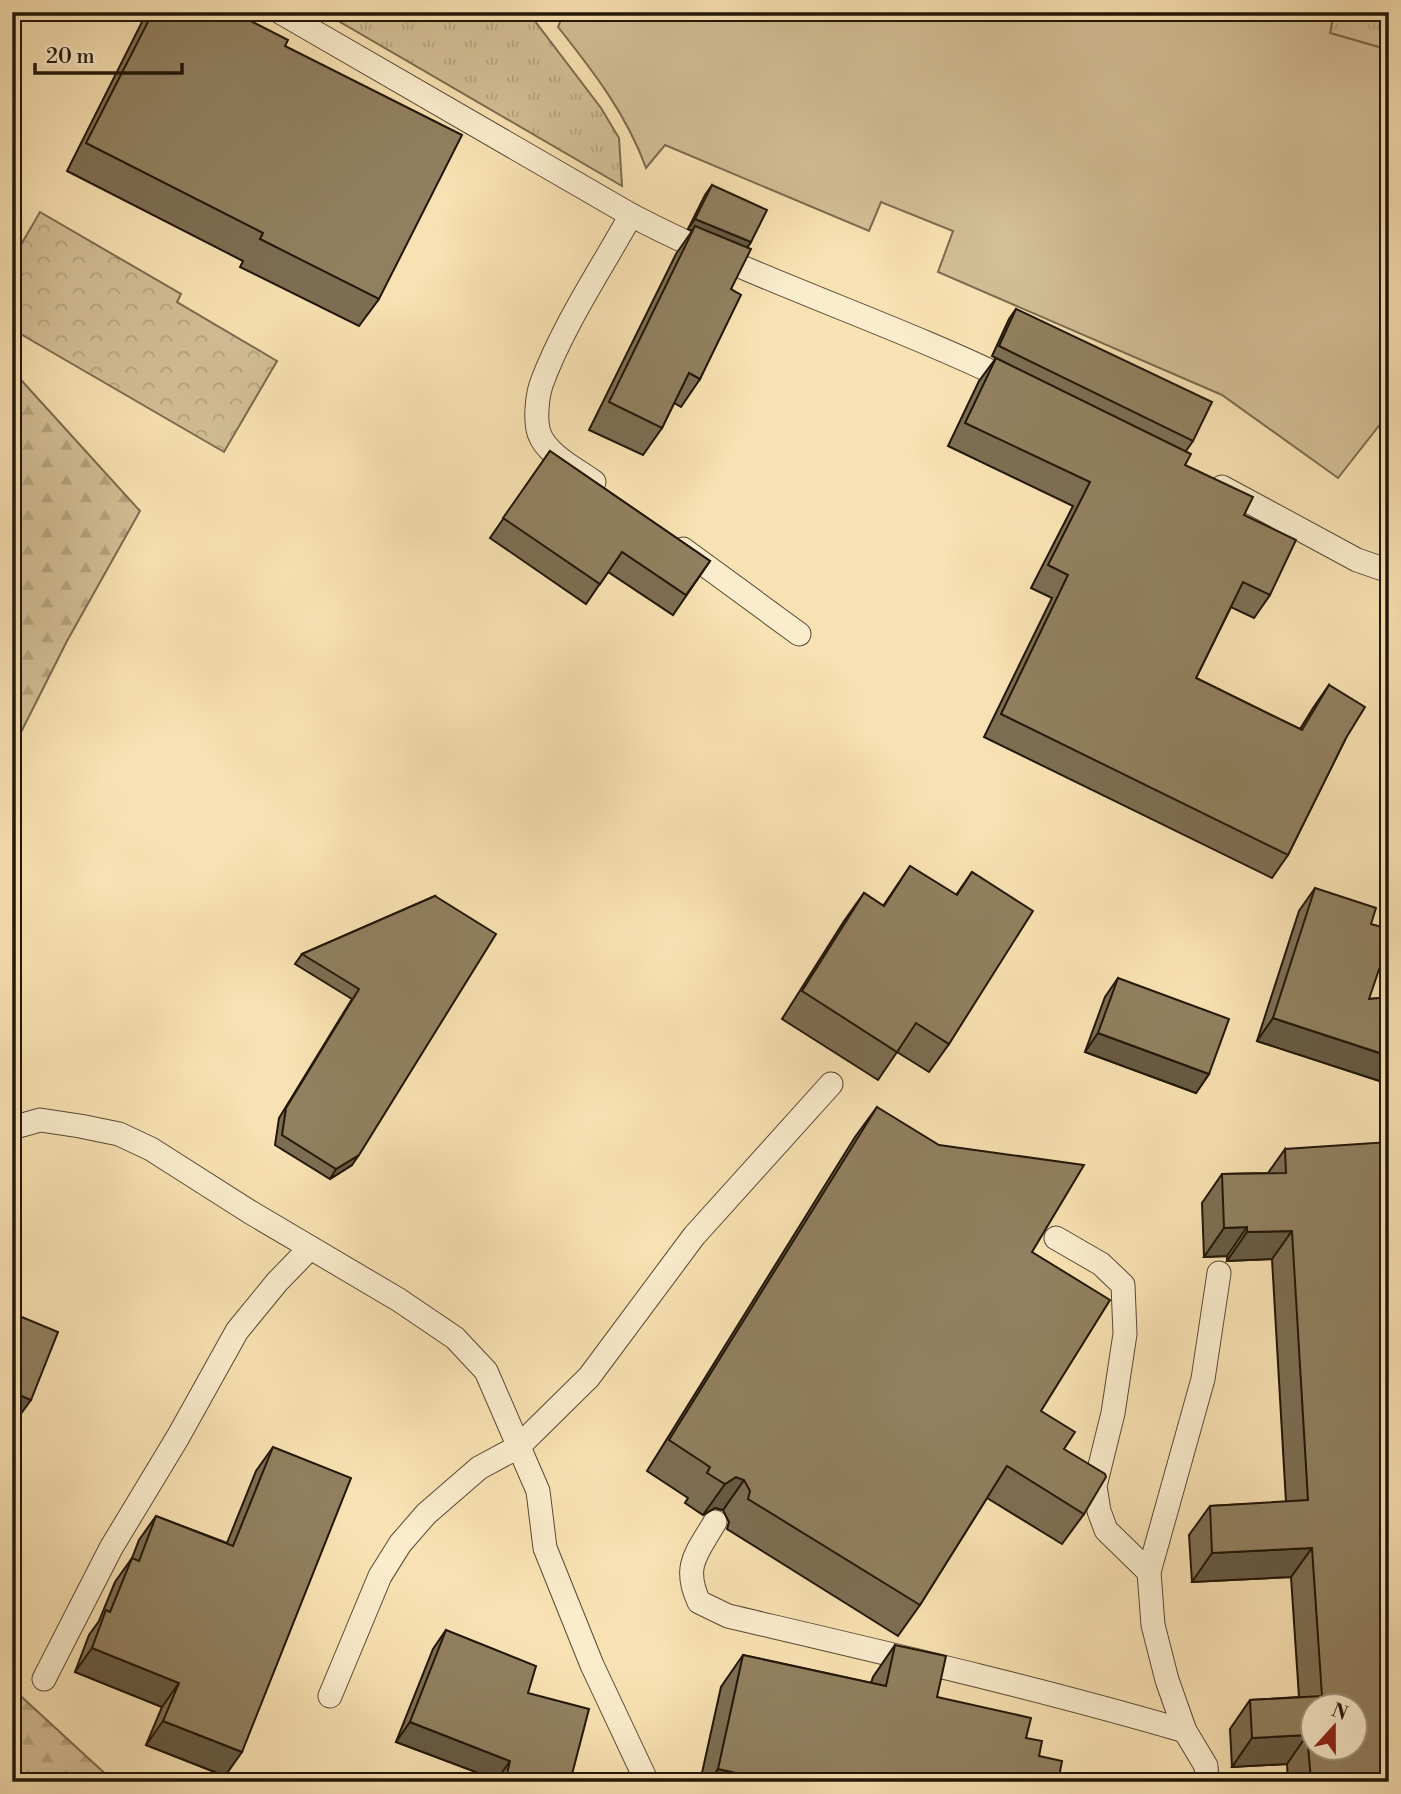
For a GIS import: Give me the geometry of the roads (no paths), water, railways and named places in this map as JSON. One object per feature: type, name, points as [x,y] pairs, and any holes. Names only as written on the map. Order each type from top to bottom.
[{"type":"lane","points":[[280,12],[631,215],[689,245],[952,352],[1032,391]]},
{"type":"lane","points":[[616,499],[549,448],[539,432],[537,407],[540,387],[559,345],[631,215]]},
{"type":"lane","points":[[1205,478],[1357,560],[1389,571]]},
{"type":"lane","points":[[670,539],[799,634]]},
{"type":"lane","points":[[330,1696],[380,1576],[400,1544],[426,1514],[480,1468],[518,1447],[589,1377],[694,1236],[831,1084]]},
{"type":"lane","points":[[12,1128],[40,1120],[119,1134],[151,1149],[399,1300],[455,1338],[486,1371],[538,1491],[545,1548],[549,1559],[592,1665],[647,1782]]},
{"type":"lane","points":[[1056,1238],[1101,1264],[1123,1285],[1125,1334],[1113,1413],[1095,1486],[1098,1511],[1107,1530],[1149,1572]]},
{"type":"lane","points":[[44,1679],[111,1548],[178,1437],[237,1331],[277,1282],[310,1248]]},
{"type":"lane","points":[[1207,1782],[1206,1766],[1185,1731],[1167,1680],[1153,1625],[1149,1572],[1203,1379],[1219,1273]]},
{"type":"lane","points":[[715,1522],[691,1564],[692,1586],[699,1602],[728,1616],[995,1680],[1185,1731]]}]
